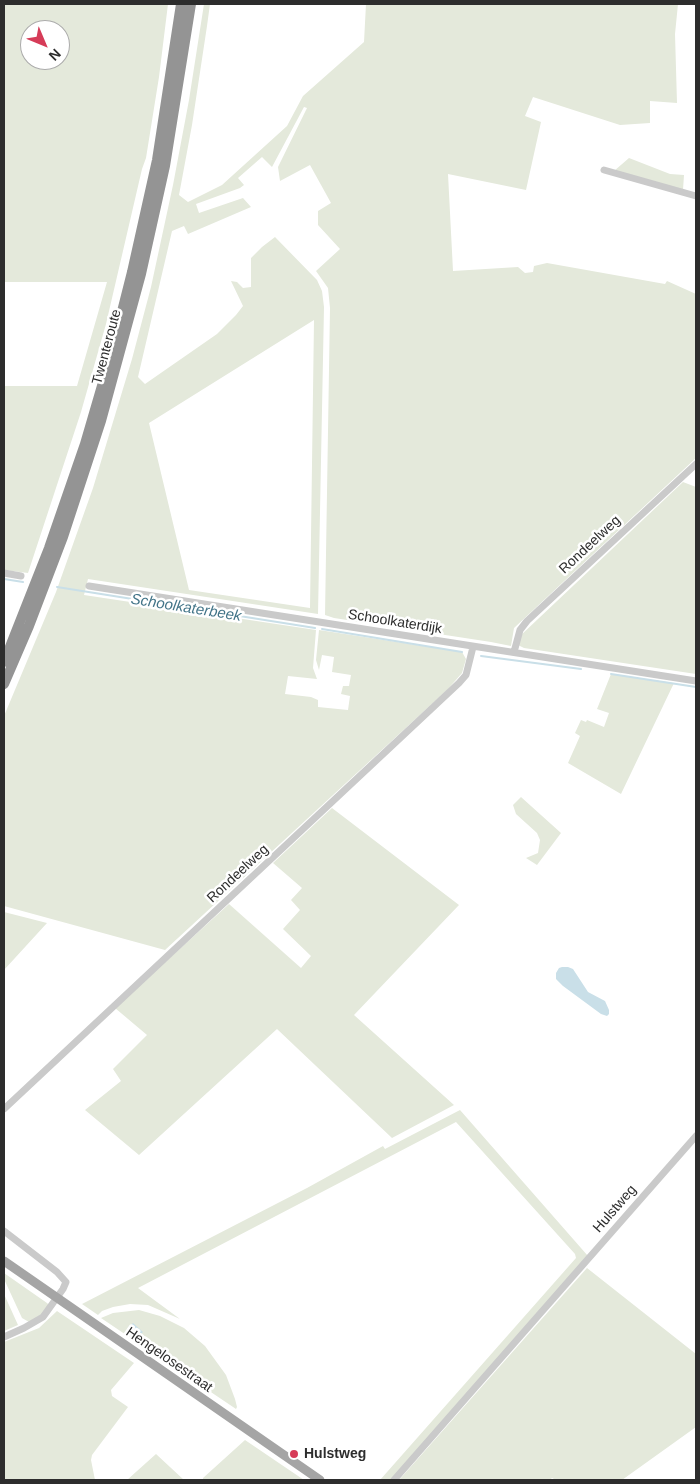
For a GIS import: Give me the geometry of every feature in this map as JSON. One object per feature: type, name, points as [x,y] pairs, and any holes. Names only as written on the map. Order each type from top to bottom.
[{"type":"highway","name":"Twenteroute","points":[[4,662],[49,548],[84,444],[111,355],[157,160],[182,4]]},
{"type":"highway","name":"Twenteroute","points":[[4,684],[29,626],[63,537],[101,421],[117,365],[141,274],[165,166],[191,4]]},
{"type":"main road","name":"Hengelosestraat","points":[[4,1261],[56,1299],[320,1480]]},
{"type":"street","points":[[604,170],[696,196]]},
{"type":"street","name":"Rondeelweg","points":[[514,652],[520,630],[527,621],[696,464]]},
{"type":"street","points":[[4,573],[21,576]]},
{"type":"street","name":"Schoolkaterdijk","points":[[89,586],[696,681]]},
{"type":"street","name":"Rondeelweg","points":[[4,1109],[459,683],[466,675],[473,647]]},
{"type":"street","name":"Hulstweg","points":[[394,1480],[696,1136]]},
{"type":"street","points":[[4,1231],[66,1282],[48,1312],[38,1321],[4,1337]]},
{"type":"shaded area","points":[[4,4],[168,4],[146,158],[106,324],[81,412],[28,573],[4,570],[4,373],[5,386],[77,386],[107,282],[4,282]]},
{"type":"shaded area","points":[[204,4],[210,4],[192,125],[179,195],[188,202],[222,185],[287,126],[303,96],[364,42],[366,4],[678,4],[675,34],[677,103],[650,101],[650,123],[620,125],[533,97],[525,116],[541,122],[526,190],[448,174],[453,271],[518,267],[525,273],[533,272],[534,266],[547,263],[665,284],[667,281],[696,294],[696,458],[514,628],[511,646],[325,615],[330,308],[328,288],[316,271],[340,249],[318,225],[318,211],[331,203],[310,165],[280,181],[278,167],[307,108],[304,107],[272,167],[262,157],[238,178],[244,185],[240,188],[196,204],[199,213],[243,198],[251,207],[188,234],[184,226],[172,231],[138,377],[145,384],[217,334],[236,315],[243,306],[231,281],[237,282],[243,288],[251,287],[251,258],[275,237],[317,280],[322,291],[324,307],[318,614],[88,579],[84,595],[316,630],[313,668],[317,679],[288,676],[285,694],[311,697],[318,700],[318,707],[348,710],[350,696],[341,694],[343,686],[349,686],[351,675],[332,672],[334,657],[322,655],[319,670],[316,660],[319,630],[462,652],[466,659],[462,673],[448,689],[165,950],[4,906],[4,716],[56,592],[93,488],[132,359],[151,287],[189,100]],"holes":[[[314,320],[310,608],[189,590],[149,423]]]},
{"type":"shaded area","points":[[629,158],[670,174],[684,175],[683,190],[614,171]]},
{"type":"shaded area","points":[[683,482],[696,487],[696,674],[524,648],[518,645],[520,636]]},
{"type":"shaded area","points":[[611,674],[674,683],[621,794],[568,763],[580,736],[575,733],[581,720],[586,722],[587,720],[604,727],[609,713],[597,709]]},
{"type":"shaded area","points":[[521,797],[561,833],[537,865],[526,858],[538,853],[540,840],[537,833],[516,814],[513,805]]},
{"type":"shaded area","points":[[332,808],[459,905],[354,1015],[454,1105],[392,1138],[277,1029],[139,1155],[85,1110],[121,1081],[113,1069],[147,1035],[115,1008],[229,904],[301,968],[311,956],[283,929],[300,910],[291,900],[302,888],[273,863]]},
{"type":"shaded area","points":[[4,912],[47,923],[4,970]]},
{"type":"shaded area","points":[[460,1110],[588,1256],[391,1480],[380,1480],[576,1258],[575,1254],[456,1122],[138,1288],[180,1319],[148,1305],[130,1304],[113,1307],[102,1311],[98,1315],[82,1304],[307,1188],[383,1146],[385,1149]]},
{"type":"shaded area","points":[[587,1268],[696,1354],[696,1427],[622,1480],[556,1480],[552,1478],[550,1480],[399,1480]]},
{"type":"shaded area","points":[[4,1273],[49,1305],[44,1313],[29,1322],[22,1318],[4,1279]]},
{"type":"shaded area","points":[[4,1294],[18,1325],[4,1331]]},
{"type":"shaded area","points":[[139,1310],[160,1316],[184,1328],[205,1346],[226,1375],[235,1399],[236,1409],[101,1318],[113,1313]]},
{"type":"shaded area","points":[[57,1311],[134,1363],[111,1390],[112,1396],[128,1407],[92,1455],[91,1460],[95,1480],[4,1480],[4,1342],[39,1328]]},
{"type":"shaded area","points":[[245,1440],[304,1480],[203,1480]]},
{"type":"shaded area","points":[[156,1454],[184,1480],[127,1480]]},
{"type":"water","points":[[562,967],[573,969],[588,992],[605,1001],[609,1010],[607,1016],[601,1014],[556,979],[556,973]]},
{"type":"water","points":[[133,1323],[143,1332],[138,1337],[128,1331],[128,1327]]},
{"type":"waterway","name":"Schoolkaterbeek","points":[[4,579],[23,582]]},
{"type":"waterway","name":"Schoolkaterbeek","points":[[57,587],[315,628]]},
{"type":"waterway","name":"Schoolkaterbeek","points":[[322,629],[462,652]]},
{"type":"waterway","name":"Schoolkaterbeek","points":[[481,656],[581,669]]},
{"type":"waterway","name":"Schoolkaterbeek","points":[[611,674],[696,687]]},
{"type":"place","name":"Hulstweg","points":[[294,1454]]}]
